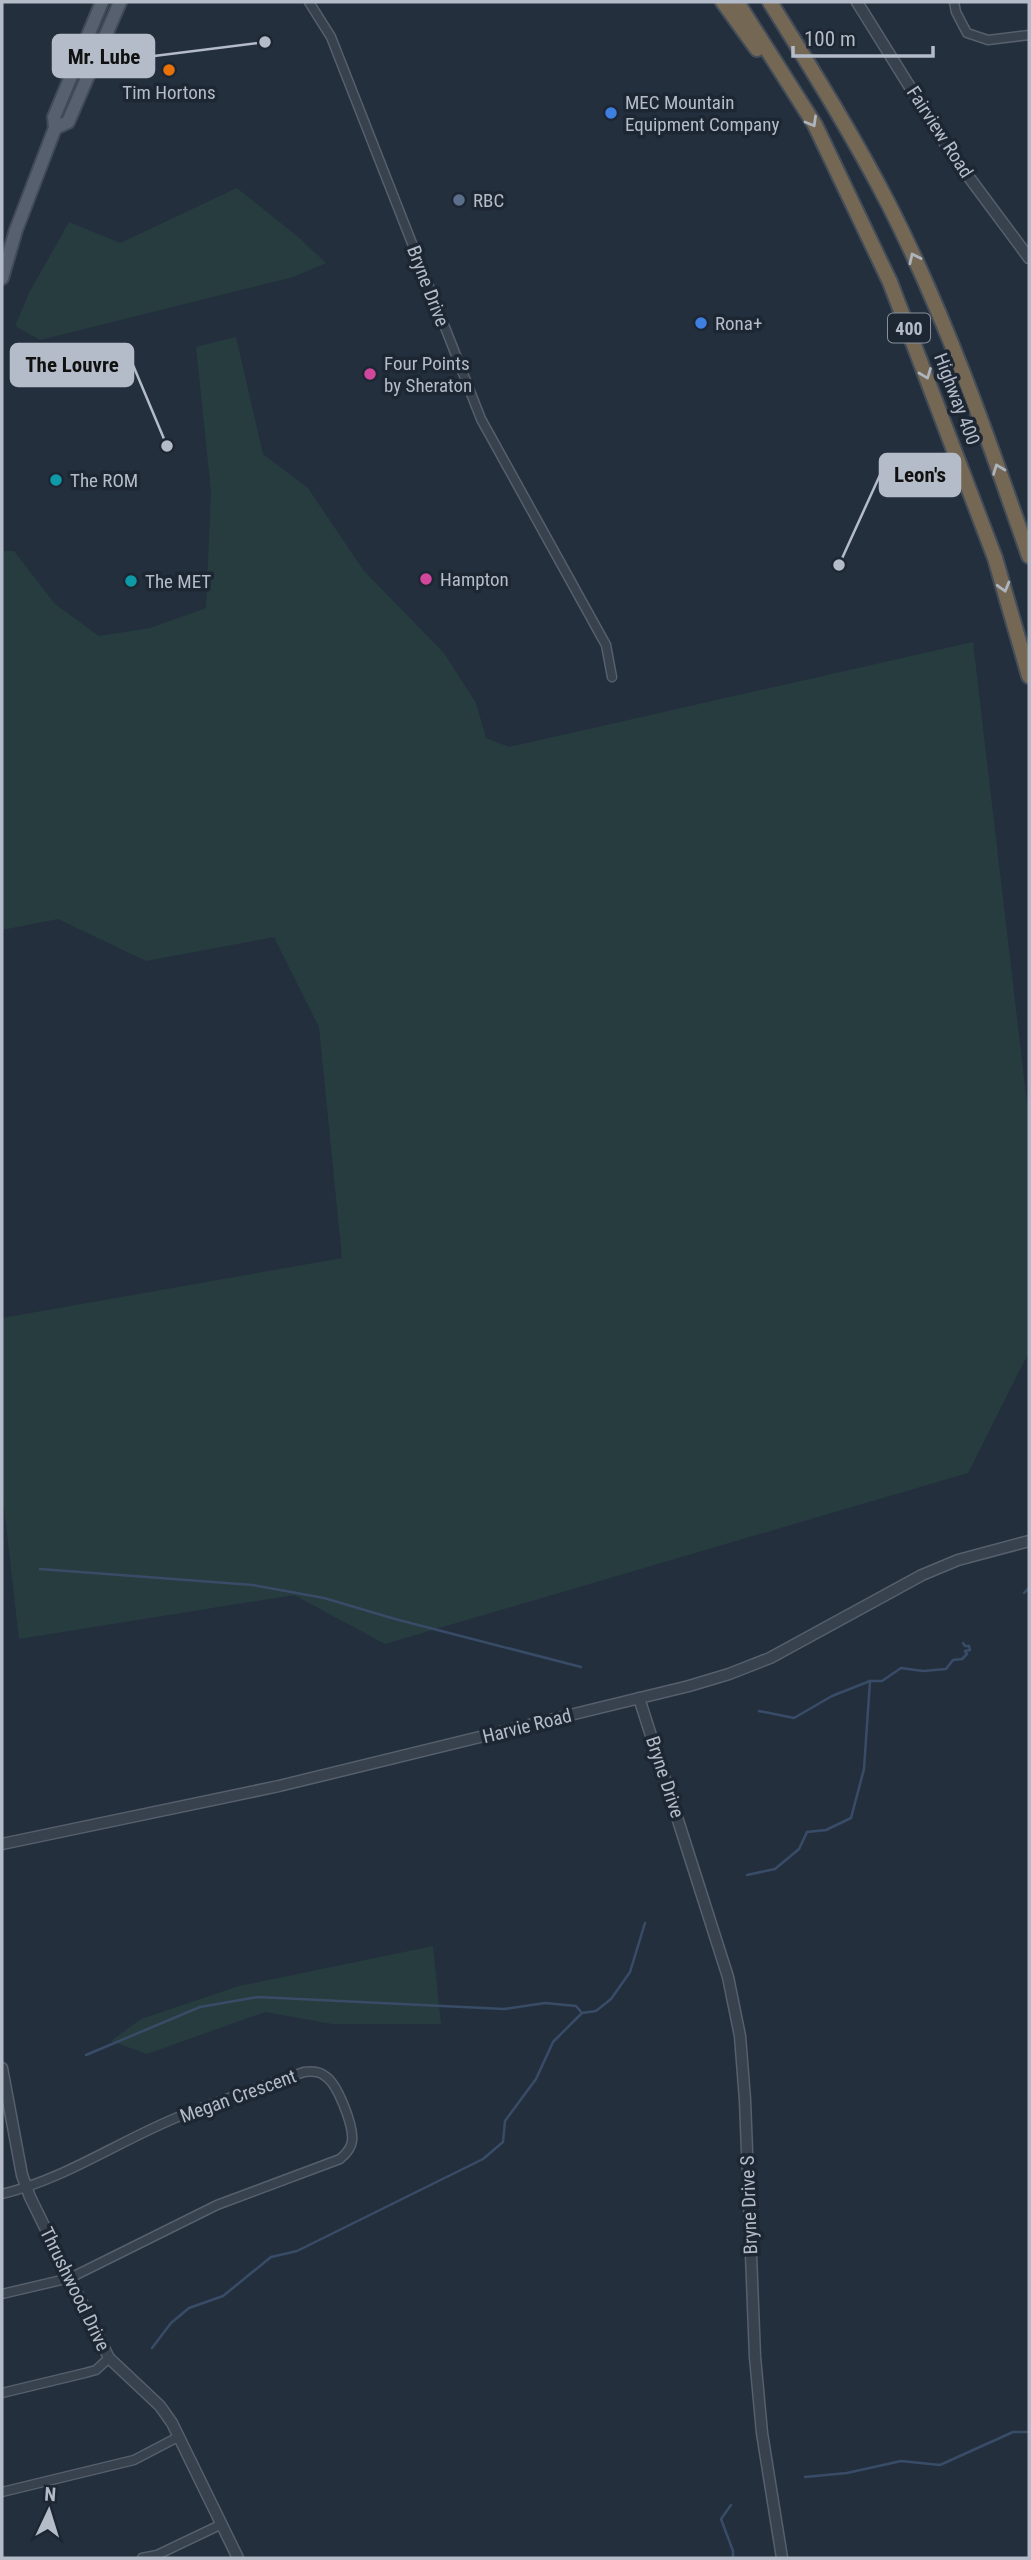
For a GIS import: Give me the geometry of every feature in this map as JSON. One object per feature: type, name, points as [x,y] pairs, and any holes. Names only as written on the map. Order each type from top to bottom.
[{"type":"highway","points":[[723,2],[768,64],[788,83]]},
{"type":"highway","name":"Highway 400","points":[[737,2],[814,125],[867,230],[911,332],[995,558],[1029,676]]},
{"type":"highway","name":"Highway 400","points":[[770,2],[830,100],[899,226],[938,313],[1029,556]]},
{"type":"highway","points":[[1008,495],[1029,533]]},
{"type":"main road","points":[[2,278],[16,230],[55,128],[54,117],[102,2]]},
{"type":"main road","points":[[55,128],[68,122],[120,2]]},
{"type":"street","name":"Bryne Drive","points":[[309,2],[331,37],[481,419],[606,645],[612,677]]},
{"type":"street","name":"Fairview Road","points":[[857,2],[951,153],[1029,258]]},
{"type":"street","points":[[954,2],[967,33],[988,40],[1029,35]]},
{"type":"street","name":"Harvie Road","points":[[2,1843],[279,1786],[729,1674],[770,1658],[922,1575],[958,1560],[1029,1541]]},
{"type":"street","name":"Bryne Drive","points":[[639,1698],[691,1856]]},
{"type":"street","name":"Bryne Drive S","points":[[691,1856],[728,1977],[740,2036],[746,2100],[755,2357],[762,2433],[782,2558]]},
{"type":"street","name":"Thrushwood Drive","points":[[2,2068],[26,2187],[109,2358],[160,2406],[238,2558]]},
{"type":"street","name":"Megan Crescent","points":[[2,2194],[72,2169],[99,2153],[179,2116],[304,2072],[317,2072],[335,2085],[351,2130],[352,2139],[348,2152],[340,2159],[217,2205],[71,2278],[2,2294]]},
{"type":"street","points":[[2,2393],[96,2370],[109,2358]]},
{"type":"street","points":[[2,2492],[134,2460],[178,2437]]},
{"type":"street","points":[[142,2558],[157,2555],[222,2524]]},
{"type":"green space","points":[[237,188],[326,263],[293,277],[40,340],[15,326],[29,293],[69,222],[120,243]]},
{"type":"green space","points":[[236,337],[263,454],[308,488],[364,571],[444,653],[476,703],[486,738],[509,747],[973,642],[1029,1120],[1029,1352],[968,1473],[385,1644],[294,1595],[19,1639],[2,1490],[2,1318],[342,1258],[319,1027],[274,937],[146,961],[58,919],[2,930],[2,551],[14,551],[55,604],[99,636],[150,628],[206,608],[211,491],[196,347]]},
{"type":"green space","points":[[433,1946],[441,2024],[332,2024],[265,2012],[147,2054],[111,2041],[141,2019],[239,1986]]},
{"type":"waterway","points":[[40,1569],[253,1585],[324,1598],[581,1667]]},
{"type":"waterway","points":[[1024,1593],[1029,1588]]},
{"type":"waterway","points":[[759,1711],[794,1718],[832,1696],[870,1681],[882,1681],[901,1668],[923,1671],[946,1669],[953,1660],[962,1659],[967,1654],[965,1651],[970,1650],[969,1646],[963,1643]]},
{"type":"waterway","points":[[747,1875],[775,1869],[799,1849],[807,1832],[826,1830],[851,1818],[864,1769],[870,1681]]},
{"type":"waterway","points":[[152,2348],[171,2323],[189,2308],[223,2296],[271,2257],[297,2251],[483,2159],[503,2142],[505,2121],[536,2079],[553,2042],[582,2013],[596,2011],[611,1999],[630,1972],[645,1923]]},
{"type":"waterway","points":[[86,2055],[200,2007],[258,1997],[504,2009],[545,2003],[576,2006],[582,2013]]},
{"type":"waterway","points":[[805,2477],[847,2473],[901,2461],[940,2465],[1013,2432],[1029,2432]]},
{"type":"waterway","points":[[731,2505],[721,2519],[733,2558]]},
{"type":"place","name":"Mr. Lube","points":[[265,42]]},
{"type":"place","name":"Tim Hortons","points":[[169,70]]},
{"type":"place","name":"MEC Mountain Equipment Company","points":[[611,113]]},
{"type":"place","name":"RBC","points":[[459,200]]},
{"type":"place","name":"Rona+","points":[[701,323]]},
{"type":"place","name":"Four Points by Sheraton","points":[[370,374]]},
{"type":"place","name":"The Louvre","points":[[167,446]]},
{"type":"place","name":"The ROM","points":[[56,480]]},
{"type":"place","name":"Leon's","points":[[839,565]]},
{"type":"place","name":"Hampton","points":[[426,579]]},
{"type":"place","name":"The MET","points":[[131,581]]}]
